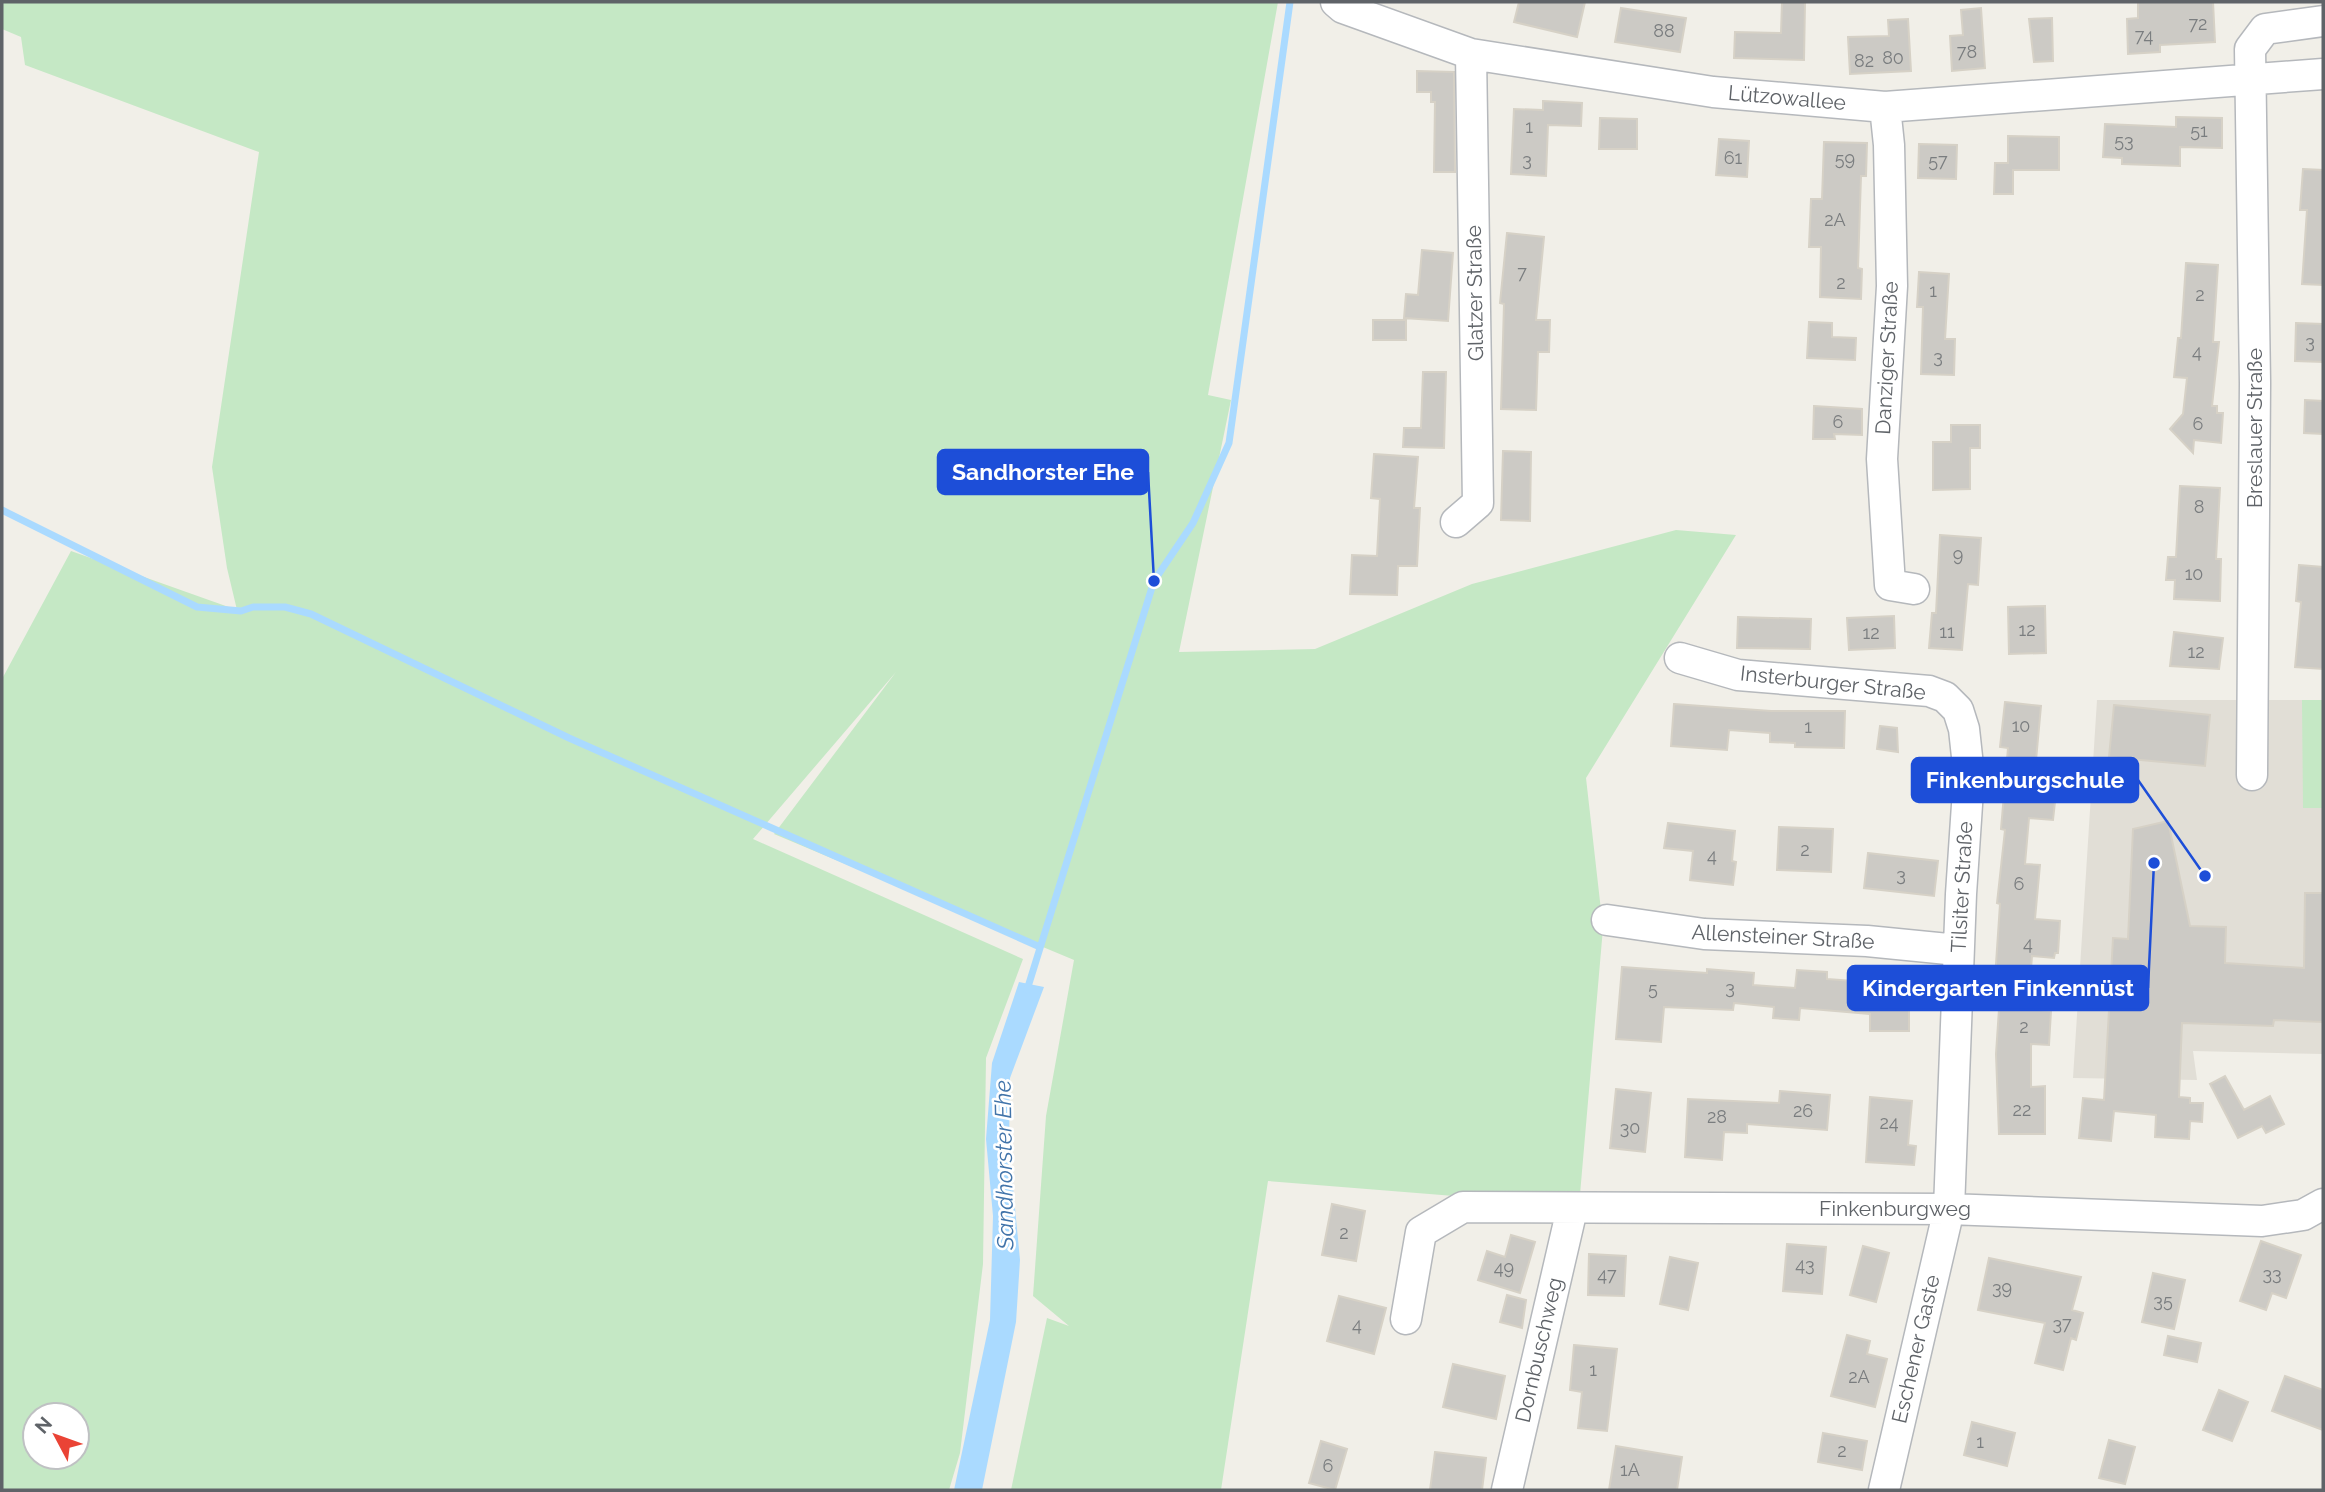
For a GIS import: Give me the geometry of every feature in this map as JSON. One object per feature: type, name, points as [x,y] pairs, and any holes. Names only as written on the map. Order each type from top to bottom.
[{"type":"street","name":"Lützowallee","points":[[1336,2],[1343,8],[1471,54],[1713,92],[1885,107],[2251,82],[2323,74]]},
{"type":"street","points":[[2251,82],[2250,49],[2265,29],[2323,21]]},
{"type":"street","name":"Glatzer Straße","points":[[1456,522],[1478,503],[1471,54]]},
{"type":"street","name":"Breslauer Straße","points":[[2251,82],[2255,370],[2252,775]]},
{"type":"street","name":"Danziger Straße","points":[[1885,107],[1889,145],[1892,286],[1882,459],[1888,559],[1890,584],[1914,589]]},
{"type":"street","name":"Insterburger Straße","points":[[1680,658],[1738,675],[1909,687],[1945,698]]},
{"type":"street","name":"Tilsiter Straße","points":[[1945,698],[1958,710],[1961,719],[1969,775],[1958,950],[1949,1209]]},
{"type":"street","name":"Allensteiner Straße","points":[[1607,920],[1704,934],[1867,941],[1958,950]]},
{"type":"street","name":"Finkenburgweg","points":[[1406,1319],[1421,1232],[1464,1207],[1949,1209],[2262,1221],[2303,1215],[2323,1204]]},
{"type":"street","name":"Dornbuschweg","points":[[1507,1490],[1572,1209]]},
{"type":"street","name":"Eschener Gaste","points":[[1884,1490],[1949,1209]]},
{"type":"shaded area","points":[[2097,700],[2323,700],[2323,1054],[2193,1051],[2197,1080],[2073,1078]]},
{"type":"green space","points":[[2,2],[1278,2],[1208,395],[1231,400],[1179,652],[1315,649],[1472,584],[1676,530],[1736,535],[1586,778],[1603,928],[1579,1206],[1268,1181],[1221,1490],[1011,1490],[1047,1318],[1069,1326],[1033,1296],[1046,1116],[1074,960],[774,834],[896,672],[753,839],[1023,959],[986,1058],[983,1264],[960,1453],[949,1490],[2,1490],[2,679],[71,551],[237,610],[227,568],[212,467],[259,152],[25,65],[21,37],[2,29]]},
{"type":"green space","points":[[2302,700],[2323,700],[2323,808],[2303,808]]},
{"type":"water","points":[[1019,982],[1044,987],[1010,1078],[1009,1146],[1020,1260],[1016,1322],[982,1490],[954,1490],[990,1320],[993,1216],[986,1139],[992,1063]]},
{"type":"building","points":[[1519,2],[1585,2],[1577,37],[1514,22]]},
{"type":"building","points":[[1782,2],[1805,2],[1804,60],[1734,58],[1735,32],[1781,33]]},
{"type":"building","points":[[2138,2],[2213,2],[2215,42],[2160,45],[2160,52],[2128,54],[2127,19],[2138,18]]},
{"type":"building","points":[[1621,8],[1686,18],[1680,52],[1615,42]]},
{"type":"building","points":[[1981,8],[1985,68],[1952,71],[1950,36],[1963,35],[1961,10]]},
{"type":"building","points":[[2052,18],[2053,61],[2034,62],[2029,19]]},
{"type":"building","points":[[1908,19],[1911,71],[1850,74],[1848,37],[1889,36],[1888,20]]},
{"type":"building","points":[[1417,71],[1454,72],[1455,172],[1434,172],[1435,102],[1431,102],[1431,92],[1417,92]]},
{"type":"building","points":[[1543,101],[1582,103],[1581,126],[1548,125],[1546,176],[1511,174],[1514,109],[1543,110]]},
{"type":"building","points":[[2176,117],[2222,118],[2222,148],[2180,147],[2180,166],[2122,164],[2122,158],[2103,157],[2105,124],[2176,127]]},
{"type":"building","points":[[1600,118],[1637,119],[1637,149],[1599,149]]},
{"type":"building","points":[[2008,136],[2059,137],[2059,170],[2013,170],[2013,194],[1994,194],[1995,163],[2008,163]]},
{"type":"building","points":[[1719,139],[1749,141],[1747,177],[1716,175]]},
{"type":"building","points":[[1824,142],[1867,143],[1866,176],[1861,176],[1858,268],[1862,269],[1861,299],[1820,297],[1821,247],[1809,247],[1811,199],[1822,199]]},
{"type":"building","points":[[1919,144],[1957,145],[1956,179],[1918,178]]},
{"type":"building","points":[[2303,169],[2323,170],[2323,285],[2302,284],[2307,210],[2300,210]]},
{"type":"building","points":[[1507,233],[1544,237],[1536,320],[1550,320],[1549,352],[1538,352],[1536,410],[1501,409],[1504,304],[1500,303]]},
{"type":"building","points":[[1422,250],[1453,253],[1448,321],[1404,318],[1406,294],[1418,295]]},
{"type":"building","points":[[2186,263],[2218,265],[2213,342],[2219,342],[2212,406],[2217,406],[2217,413],[2223,413],[2221,443],[2194,440],[2193,453],[2170,429],[2183,414],[2187,378],[2174,377],[2178,338],[2181,338]]},
{"type":"building","points":[[1919,272],[1949,274],[1945,339],[1955,339],[1954,375],[1921,374],[1923,307],[1917,307]]},
{"type":"building","points":[[1373,320],[1406,320],[1406,340],[1373,340]]},
{"type":"building","points":[[1809,322],[1832,323],[1832,337],[1856,338],[1855,360],[1807,358]]},
{"type":"building","points":[[2296,323],[2323,324],[2323,362],[2295,361]]},
{"type":"building","points":[[1423,372],[1446,372],[1444,448],[1403,447],[1404,428],[1421,428]]},
{"type":"building","points":[[2305,400],[2323,401],[2323,434],[2304,433]]},
{"type":"building","points":[[1814,406],[1862,409],[1862,435],[1834,434],[1835,439],[1813,439]]},
{"type":"building","points":[[1951,425],[1980,425],[1980,448],[1970,448],[1970,489],[1933,490],[1933,442],[1951,442]]},
{"type":"building","points":[[1503,451],[1531,452],[1530,521],[1501,520]]},
{"type":"building","points":[[1374,454],[1418,457],[1414,508],[1420,508],[1417,566],[1398,566],[1397,595],[1350,594],[1352,555],[1377,556],[1380,499],[1371,498]]},
{"type":"building","points":[[2180,486],[2220,488],[2216,559],[2221,559],[2220,601],[2174,599],[2175,580],[2166,580],[2168,557],[2176,557]]},
{"type":"building","points":[[1940,535],[1981,538],[1978,585],[1968,584],[1962,650],[1929,648],[1932,613],[1936,613]]},
{"type":"building","points":[[2299,565],[2323,567],[2323,669],[2295,667],[2301,602],[2296,601]]},
{"type":"building","points":[[2045,606],[2046,653],[2009,654],[2008,607]]},
{"type":"building","points":[[1894,616],[1895,648],[1849,650],[1847,618]]},
{"type":"building","points":[[1738,617],[1811,619],[1810,649],[1737,648]]},
{"type":"building","points":[[2174,632],[2223,638],[2219,669],[2170,666]]},
{"type":"building","points":[[2005,702],[2041,706],[2034,782],[2057,784],[2053,820],[2029,818],[2025,864],[2040,865],[2035,919],[2060,921],[2058,953],[2055,953],[2054,958],[2032,956],[2028,1009],[2051,1011],[2049,1045],[2031,1044],[2031,1087],[2045,1086],[2045,1134],[1999,1134],[1996,1054],[2001,979],[1995,979],[2000,904],[1997,903],[2005,830],[2001,829],[2008,748],[2000,747]]},
{"type":"building","points":[[1674,704],[1771,711],[1845,711],[1844,748],[1795,747],[1795,743],[1770,742],[1770,733],[1729,730],[1727,750],[1671,746]]},
{"type":"building","points":[[2114,705],[2210,715],[2205,766],[2109,757]]},
{"type":"building","points":[[1880,726],[1897,728],[1898,752],[1877,749]]},
{"type":"building","points":[[2168,821],[2190,926],[2226,927],[2225,963],[2304,968],[2305,893],[2323,893],[2323,1022],[2274,1020],[2273,1026],[2182,1023],[2179,1097],[2190,1098],[2190,1103],[2203,1103],[2202,1122],[2190,1121],[2189,1139],[2155,1137],[2156,1115],[2114,1111],[2111,1141],[2079,1138],[2083,1098],[2104,1100],[2113,938],[2128,939],[2133,829]]},
{"type":"building","points":[[1668,823],[1735,831],[1732,861],[1736,862],[1733,885],[1690,880],[1693,851],[1664,848]]},
{"type":"building","points":[[1779,827],[1833,829],[1831,872],[1777,870]]},
{"type":"building","points":[[1868,853],[1938,861],[1934,896],[1864,888]]},
{"type":"building","points":[[1622,967],[1707,973],[1707,969],[1754,973],[1753,985],[1795,988],[1797,970],[1827,972],[1827,979],[1854,981],[1854,975],[1920,974],[1920,1007],[1909,1006],[1909,1031],[1870,1031],[1870,1014],[1800,1008],[1799,1020],[1773,1018],[1774,1007],[1734,1003],[1733,1010],[1664,1007],[1661,1042],[1616,1039]]},
{"type":"building","points":[[2225,1076],[2244,1110],[2270,1096],[2284,1124],[2266,1133],[2262,1126],[2238,1138],[2210,1084]]},
{"type":"building","points":[[1616,1089],[1651,1093],[1645,1152],[1610,1148]]},
{"type":"building","points":[[1780,1091],[1830,1095],[1827,1130],[1747,1124],[1747,1133],[1724,1132],[1722,1160],[1685,1157],[1688,1099],[1779,1103]]},
{"type":"building","points":[[1870,1097],[1912,1101],[1908,1145],[1916,1146],[1914,1165],[1866,1162]]},
{"type":"building","points":[[1332,1204],[1365,1211],[1356,1261],[1322,1255]]},
{"type":"building","points":[[1511,1235],[1535,1242],[1520,1293],[1478,1280],[1487,1251],[1505,1257]]},
{"type":"building","points":[[2261,1241],[2301,1255],[2286,1298],[2272,1293],[2266,1310],[2240,1301]]},
{"type":"building","points":[[1787,1244],[1826,1247],[1822,1294],[1783,1291]]},
{"type":"building","points":[[1863,1246],[1889,1253],[1876,1302],[1850,1295]]},
{"type":"building","points":[[1589,1254],[1626,1256],[1624,1296],[1588,1295]]},
{"type":"building","points":[[1670,1257],[1698,1263],[1688,1310],[1660,1304]]},
{"type":"building","points":[[1989,1258],[2081,1277],[2072,1310],[2083,1313],[2076,1340],[2071,1338],[2063,1370],[2035,1363],[2045,1323],[1978,1310]]},
{"type":"building","points":[[2153,1273],[2185,1280],[2174,1329],[2142,1322]]},
{"type":"building","points":[[1507,1295],[1526,1300],[1522,1328],[1500,1322]]},
{"type":"building","points":[[1339,1296],[1386,1308],[1374,1354],[1327,1341]]},
{"type":"building","points":[[1847,1335],[1870,1341],[1867,1354],[1887,1359],[1875,1407],[1831,1396]]},
{"type":"building","points":[[2168,1336],[2201,1343],[2197,1362],[2164,1355]]},
{"type":"building","points":[[1574,1345],[1617,1349],[1607,1431],[1578,1428],[1582,1392],[1570,1390]]},
{"type":"building","points":[[1453,1364],[1505,1376],[1496,1419],[1443,1407]]},
{"type":"building","points":[[2285,1376],[2323,1390],[2323,1430],[2272,1411]]},
{"type":"building","points":[[2219,1390],[2248,1402],[2232,1441],[2203,1430]]},
{"type":"building","points":[[1972,1422],[2015,1433],[2007,1466],[1964,1455]]},
{"type":"building","points":[[1823,1433],[1867,1441],[1862,1470],[1818,1462]]},
{"type":"building","points":[[2109,1440],[2135,1447],[2125,1484],[2099,1478]]},
{"type":"building","points":[[1321,1441],[1347,1449],[1335,1490],[1309,1483]]},
{"type":"building","points":[[1616,1446],[1682,1457],[1677,1490],[1609,1490]]},
{"type":"building","points":[[1435,1452],[1486,1458],[1482,1490],[1430,1490]]},
{"type":"waterway","name":"Sandhorster Ehe","points":[[1027,990],[1154,581],[1193,523],[1229,443],[1290,2]]},
{"type":"waterway","points":[[2,510],[197,607],[241,611],[253,607],[285,607],[311,614],[569,738],[1040,947]]},
{"type":"place","name":"Sandhorster Ehe","points":[[1154,581]]},
{"type":"place","name":"Kindergarten Finkennüst","points":[[2154,863]]},
{"type":"place","name":"Finkenburgschule","points":[[2205,876]]}]
